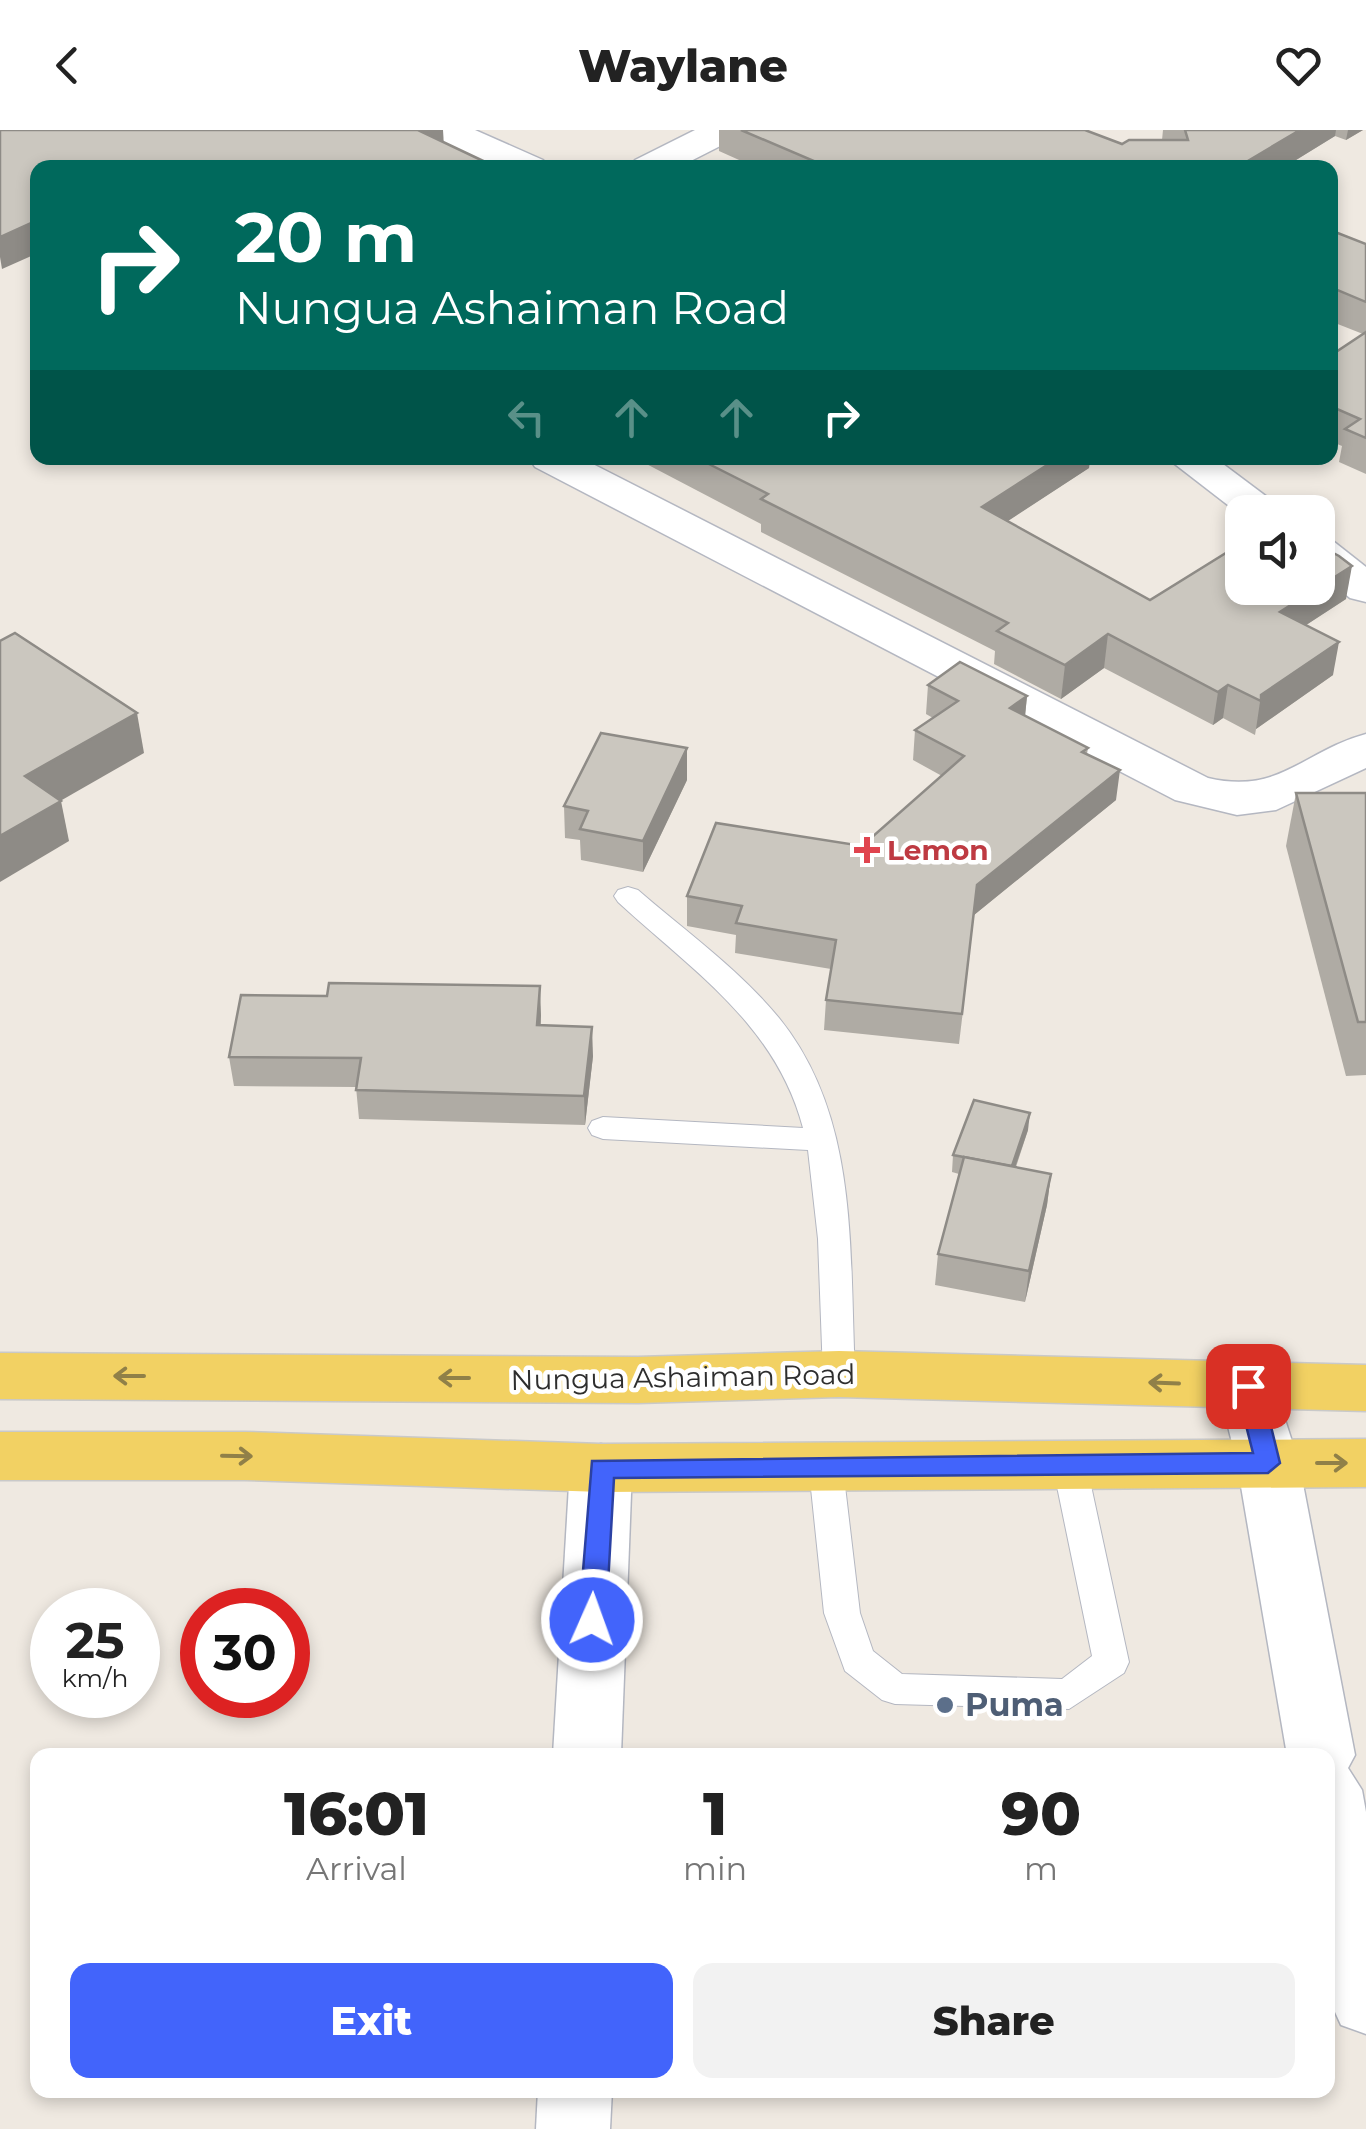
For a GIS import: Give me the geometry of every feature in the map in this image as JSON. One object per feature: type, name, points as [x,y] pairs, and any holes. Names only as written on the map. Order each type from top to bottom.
[{"type":"main road","name":"Nungua Ashaiman Road","points":[[0,1376],[638,1380],[839,1374],[1366,1388]]},
{"type":"main road","points":[[0,1456],[245,1456],[602,1468],[1366,1463]]},
{"type":"street","points":[[446,130],[512,160]]},
{"type":"street","points":[[664,160],[723,130]]},
{"type":"street","points":[[564,465],[1192,789],[1238,800],[1276,795],[1366,749]]},
{"type":"street","points":[[1198,465],[1241,495]]},
{"type":"street","points":[[1335,564],[1366,589]]},
{"type":"street","points":[[1248,1386],[1268,1463],[1320,1748]]},
{"type":"street","points":[[587,1748],[602,1468]]},
{"type":"street","points":[[1335,1829],[1366,2001]]},
{"type":"street","points":[[573,2129],[575,2098]]},
{"type":"lane","points":[[628,896],[769,1024],[793,1059],[825,1140],[839,1374]]},
{"type":"lane","points":[[603,1128],[825,1140]]},
{"type":"lane","points":[[826,1469],[842,1612],[858,1660],[895,1688],[1069,1694],[1112,1662],[1070,1467]]},
{"type":"building","points":[[0,130],[418,130],[481,160],[30,160],[30,224],[0,237]]},
{"type":"building","points":[[741,130],[1085,130],[1122,144],[1129,140],[1188,140],[1185,130],[1300,130],[1249,160],[811,160]]},
{"type":"building","points":[[1338,233],[1366,244],[1366,302],[1338,290]]},
{"type":"building","points":[[1366,332],[1366,438],[1345,429],[1360,419],[1338,409],[1338,351]]},
{"type":"building","points":[[711,465],[1047,465],[982,507],[1150,600],[1225,554],[1225,605],[1291,605],[1280,612],[1339,642],[1261,695],[1261,701],[1228,685],[1218,692],[1108,634],[1065,665],[997,631],[1008,623],[761,499],[768,494]]},
{"type":"building","points":[[1335,554],[1339,556],[1352,566],[1335,577]]},
{"type":"building","points":[[15,633],[137,713],[25,776],[61,801],[0,836],[0,641]]},
{"type":"building","points":[[960,662],[1027,696],[1010,708],[1088,748],[1082,752],[1120,770],[977,885],[962,1014],[826,1000],[836,940],[736,923],[742,906],[687,896],[716,823],[862,846],[964,756],[915,730],[958,701],[928,685]]},
{"type":"building","points":[[601,733],[687,748],[643,841],[580,829],[588,811],[564,806]]},
{"type":"building","points":[[1296,793],[1366,793],[1366,1022],[1358,1022]]},
{"type":"building","points":[[329,983],[540,986],[537,1025],[592,1027],[584,1096],[356,1090],[361,1058],[229,1057],[241,995],[327,996]]},
{"type":"building","points":[[974,1100],[1030,1113],[1012,1166],[953,1155]]},
{"type":"building","points":[[964,1157],[1051,1174],[1029,1271],[938,1254]]},
{"type":"place","name":"Lemon","points":[[867,850]]},
{"type":"place","name":"Puma","points":[[945,1705]]},
{"type":"route","points":[[592,1620],[602,1468],[1268,1463],[1248,1386]]}]
